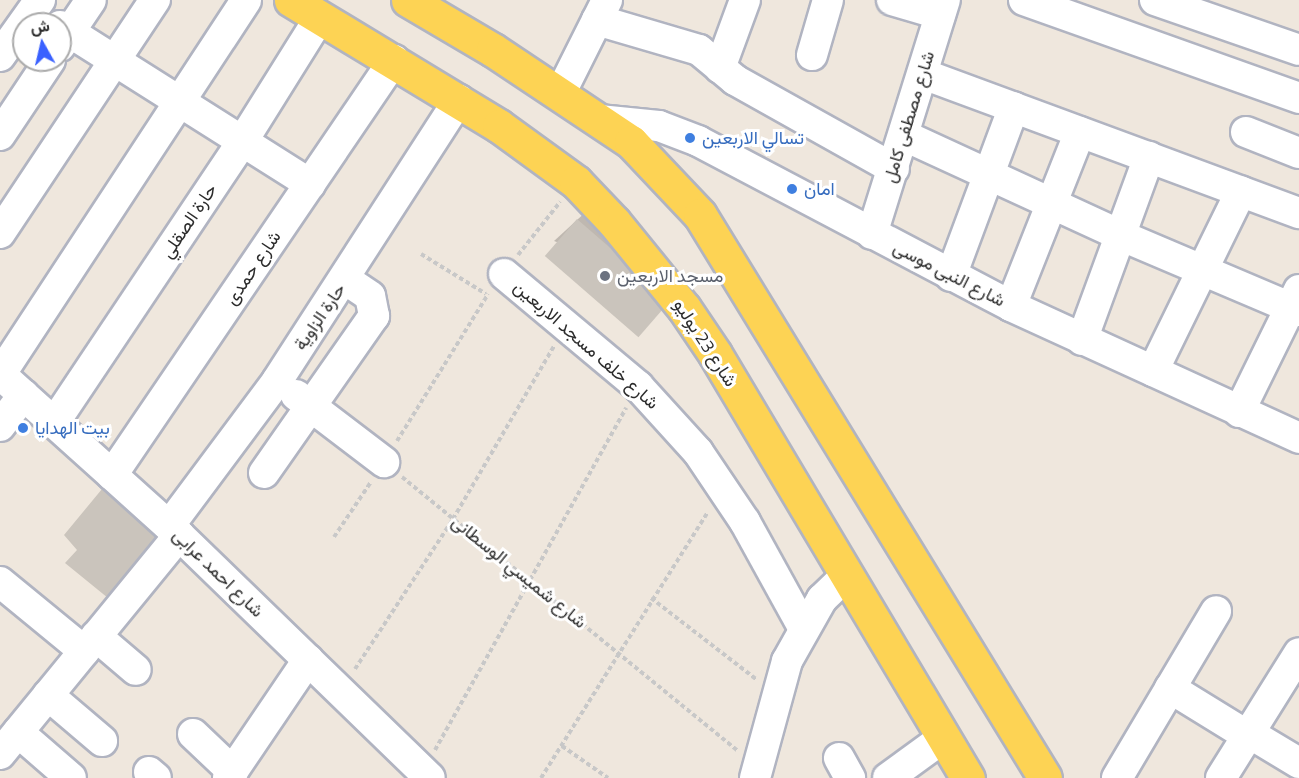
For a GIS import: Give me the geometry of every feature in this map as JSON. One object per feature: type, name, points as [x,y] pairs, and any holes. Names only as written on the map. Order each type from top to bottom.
[{"type":"main road","name":"شارع 23 يوليو","points":[[291,0],[459,100],[576,182],[614,222],[684,308],[968,778]]},
{"type":"main road","points":[[408,0],[446,10],[560,94],[631,142],[655,166],[720,244],[1045,778]]},
{"type":"main road","points":[[945,741],[947,778]]},
{"type":"street","points":[[64,12],[91,0]]},
{"type":"street","points":[[0,233],[155,0]]},
{"type":"street","points":[[0,375],[182,103],[246,0]]},
{"type":"street","points":[[720,68],[745,0]]},
{"type":"street","points":[[812,55],[828,0]]},
{"type":"street","points":[[892,0],[943,7]]},
{"type":"street","points":[[1024,0],[1299,98]]},
{"type":"street","points":[[1155,0],[1299,50]]},
{"type":"street","name":"شارع مصطفى كامل","points":[[872,234],[943,7]]},
{"type":"street","points":[[560,94],[602,10],[699,50],[720,68],[894,169]]},
{"type":"street","name":"حارة الصقلي","points":[[54,423],[242,142],[320,17]]},
{"type":"street","points":[[72,34],[310,184]]},
{"type":"street","points":[[0,57],[12,48]]},
{"type":"street","name":"شارع حمدى","points":[[112,475],[394,60]]},
{"type":"street","points":[[0,135],[42,72]]},
{"type":"street","points":[[923,74],[1299,213]]},
{"type":"street","name":"حارة الزاوية","points":[[9,743],[90,644],[174,531],[345,279],[459,100]]},
{"type":"street","points":[[951,276],[1014,107]]},
{"type":"street","name":"شارع النبى موسى","points":[[598,120],[659,126],[698,141],[1011,306],[1299,438]]},
{"type":"street","points":[[1011,306],[1080,132]]},
{"type":"street","points":[[1246,132],[1299,153]]},
{"type":"street","points":[[904,136],[1122,236],[1203,270],[1296,303],[1239,411]]},
{"type":"street","points":[[1082,340],[1122,236],[1149,157]]},
{"type":"street","points":[[1152,371],[1241,191]]},
{"type":"street","points":[[264,472],[374,315],[370,296],[345,279]]},
{"type":"street","name":"شارع خلف مسجد الاربعين","points":[[495,284],[566,325],[638,386],[698,452],[724,488],[803,627]]},
{"type":"street","name":"شارع احمد عرابى","points":[[0,375],[174,531],[427,775]]},
{"type":"street","points":[[277,381],[384,462]]},
{"type":"street","points":[[0,426],[23,395]]},
{"type":"street","points":[[756,772],[778,696],[803,627],[822,599],[847,575]]},
{"type":"street","points":[[0,582],[90,644],[136,670]]},
{"type":"street","points":[[1117,778],[1216,611]]},
{"type":"street","points":[[1221,778],[1299,653]]},
{"type":"street","points":[[193,734],[230,775],[308,660]]},
{"type":"street","points":[[1170,688],[1299,763]]},
{"type":"street","points":[[48,695],[102,741]]},
{"type":"street","points":[[888,778],[945,741]]},
{"type":"street","points":[[9,743],[71,778]]},
{"type":"path","points":[[334,537],[384,462],[495,284],[576,182]]},
{"type":"path","points":[[422,254],[495,284]]},
{"type":"path","points":[[341,691],[453,519],[566,325]]},
{"type":"path","points":[[427,775],[529,580],[638,386]]},
{"type":"path","name":"شارع شميسي الوسطانى","points":[[384,462],[617,652],[756,772]]},
{"type":"path","points":[[542,778],[651,597],[724,488]]},
{"type":"path","points":[[651,597],[778,696]]},
{"type":"path","points":[[562,747],[608,778]]},
{"type":"building","name":"مسجد الاربعين","points":[[577,219],[671,300],[638,337],[545,256]]},
{"type":"building","points":[[102,489],[160,537],[108,598],[65,563],[77,550],[64,535]]},
{"type":"place","name":"تسالي الاربعين","points":[[690,138]]},
{"type":"place","name":"امان","points":[[792,189]]},
{"type":"place","name":"مسجد الاربعين","points":[[605,276]]},
{"type":"place","name":"بيت الهدايا","points":[[23,428]]}]
